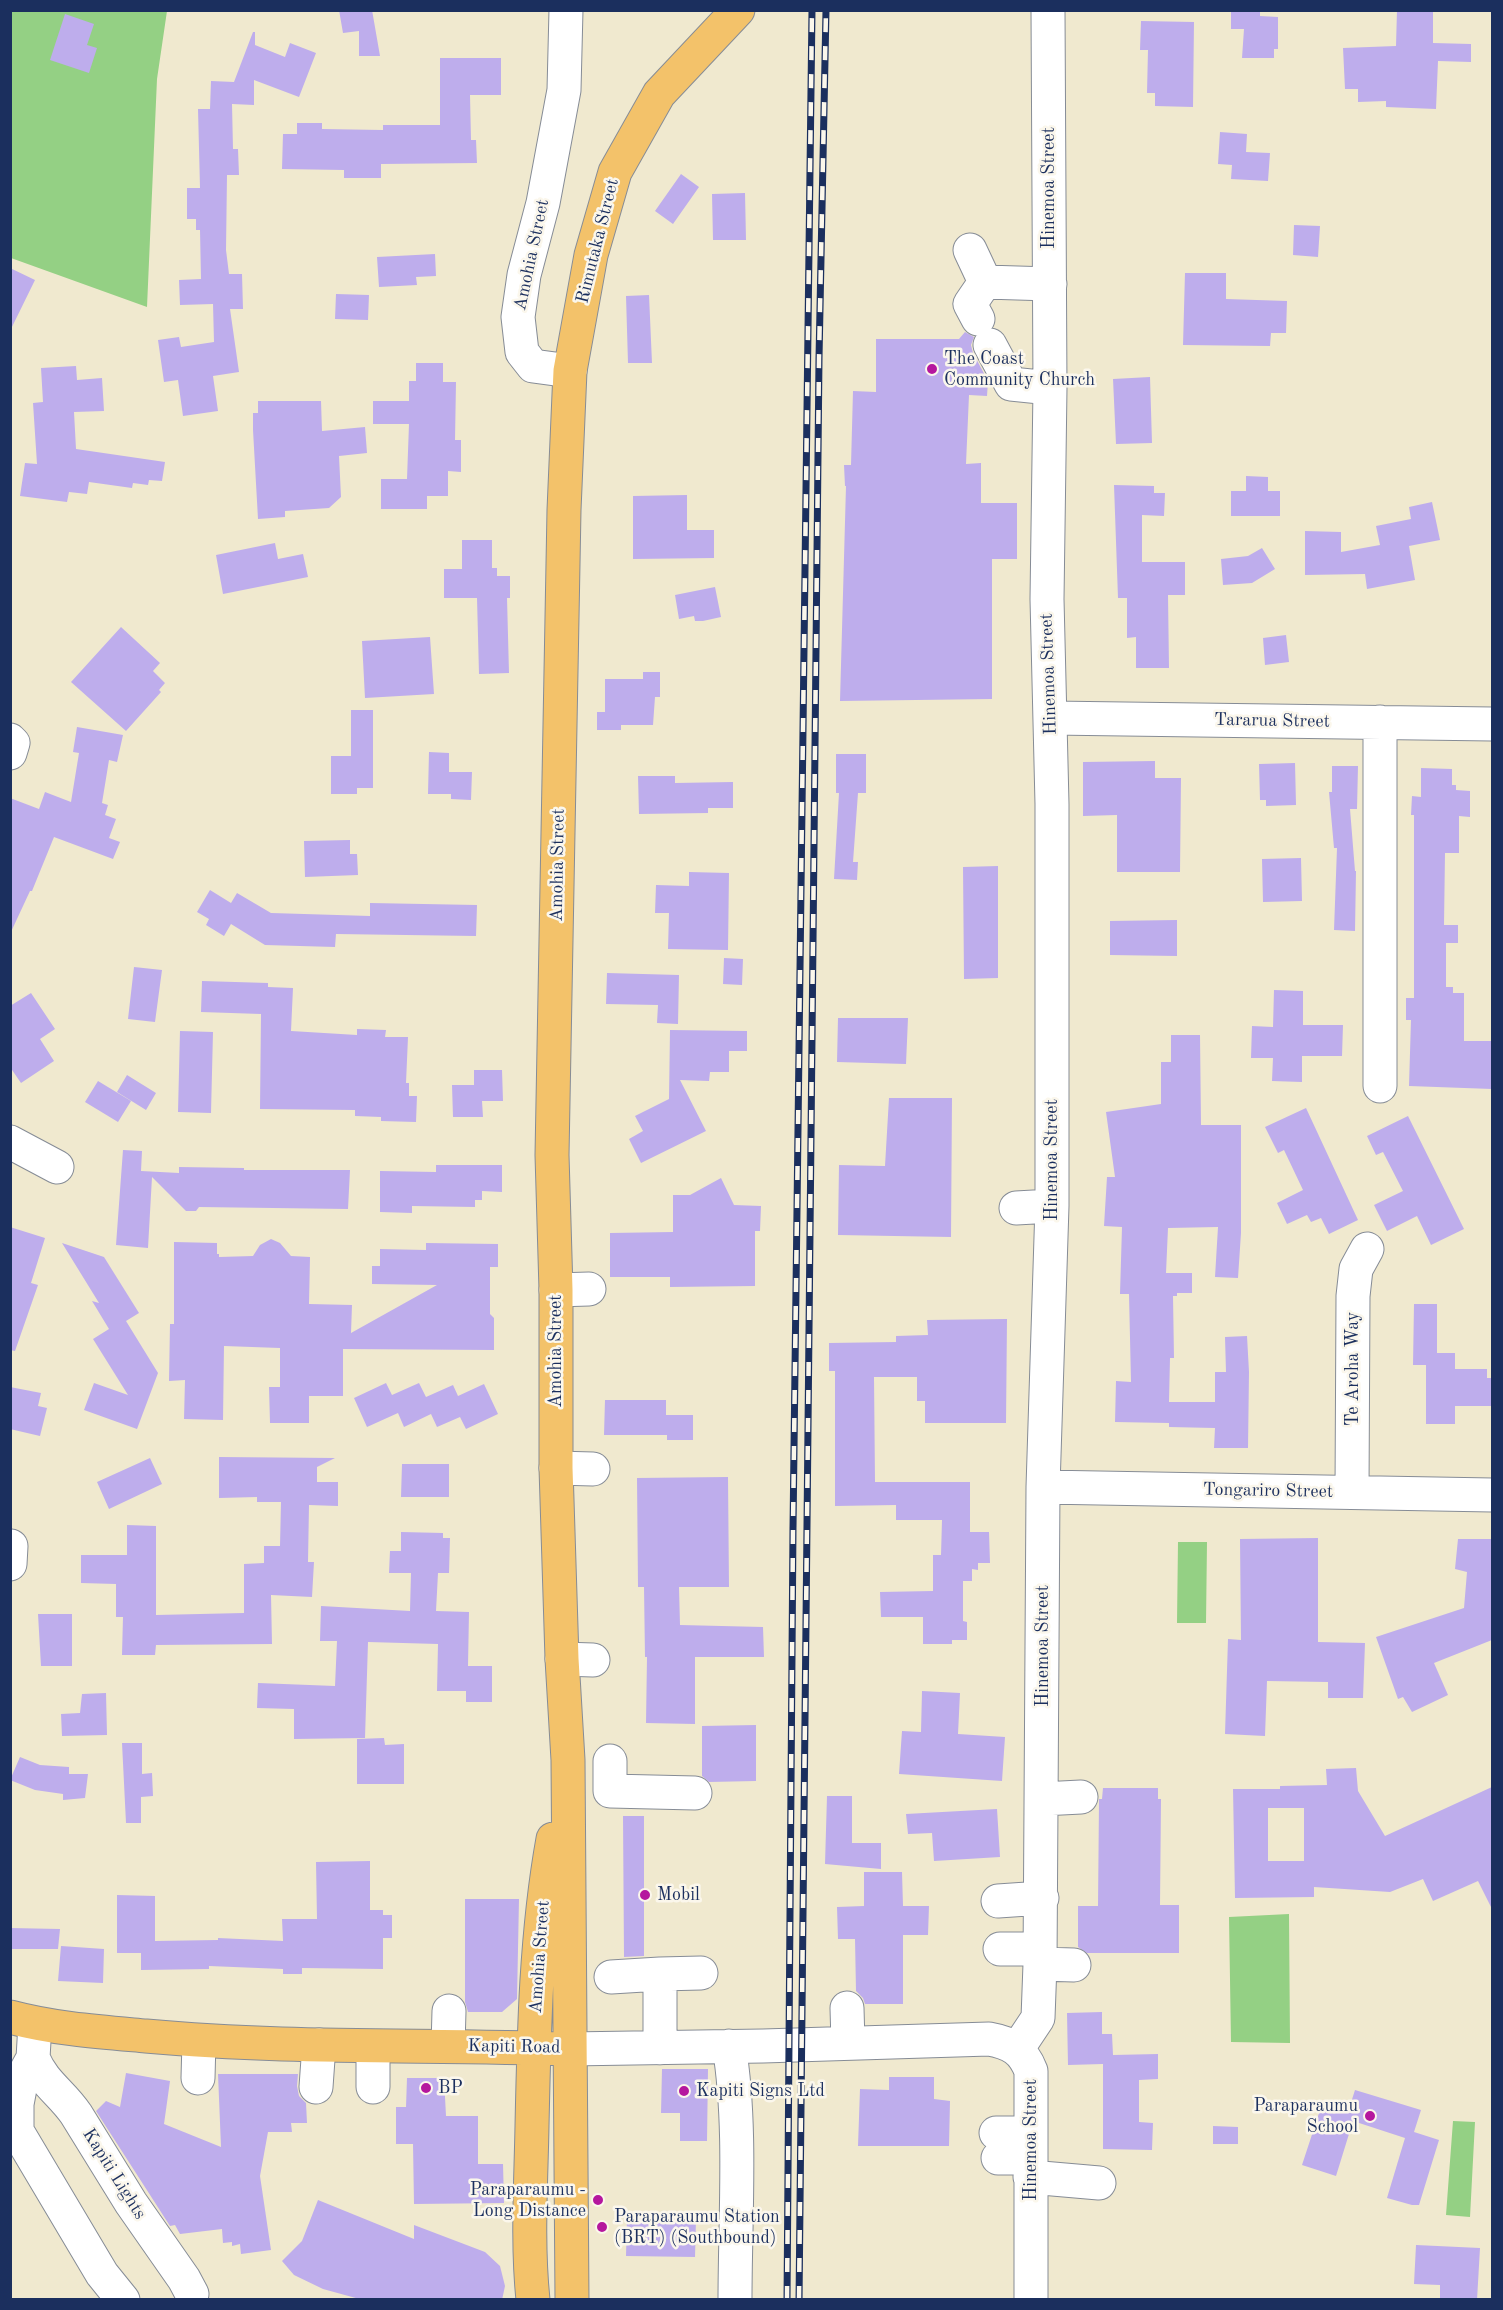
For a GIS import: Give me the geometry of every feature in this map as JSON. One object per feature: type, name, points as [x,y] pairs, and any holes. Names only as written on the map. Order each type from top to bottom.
[{"type":"main road","name":"Rimutaka Street","points":[[570,371],[591,255],[615,172],[659,94],[738,10]]},
{"type":"main road","name":"Amohia Street","points":[[570,371],[564,510],[553,1144],[556,1468],[577,1660],[591,1761],[569,2049],[572,2300]]},
{"type":"main road","name":"Amohia Street","points":[[533,2300],[530,2227],[534,2048],[545,1887],[591,1761]]},
{"type":"main road","name":"Kapiti Road","points":[[23,2021],[199,2041],[373,2047],[569,2049]]},
{"type":"street","name":"Amohia Street","points":[[566,10],[564,90],[543,203],[524,275],[518,316],[522,352],[533,366],[570,371]]},
{"type":"street","name":"Hinemoa Street","points":[[1031,2300],[1031,2071],[1026,2058],[1018,2048],[1038,2018],[1042,1898],[1043,1487],[1052,1206],[1051,718],[1047,599],[1050,388],[1048,10]]},
{"type":"street","points":[[970,250],[985,282]]},
{"type":"street","points":[[985,282],[1050,284]]},
{"type":"street","points":[[985,282],[970,304],[1011,384],[1050,388]]},
{"type":"street","name":"Tararua Street","points":[[1051,718],[1492,724]]},
{"type":"street","points":[[1380,722],[1380,1086]]},
{"type":"street","points":[[10,740],[13,743],[10,753]]},
{"type":"street","points":[[10,1142],[57,1167]]},
{"type":"street","points":[[1016,1208],[1052,1206]]},
{"type":"street","name":"Te Aroha Way","points":[[1352,1492],[1353,1296],[1356,1269],[1367,1249]]},
{"type":"street","points":[[556,1290],[589,1289]]},
{"type":"street","points":[[556,1468],[593,1469]]},
{"type":"street","name":"Tongariro Street","points":[[1043,1487],[1492,1495]]},
{"type":"street","points":[[591,1761],[610,1791],[695,1793]]},
{"type":"street","points":[[1042,1799],[1081,1797]]},
{"type":"street","points":[[998,1901],[1042,1898]]},
{"type":"street","points":[[1000,1949],[1074,1965]]},
{"type":"street","points":[[611,1977],[701,1973]]},
{"type":"street","points":[[660,1974],[660,2048]]},
{"type":"street","points":[[847,2008],[848,2043]]},
{"type":"street","points":[[447,2046],[449,2011]]},
{"type":"street","points":[[23,2021],[33,2058],[22,2078],[17,2104],[17,2132],[102,2274],[123,2300]]},
{"type":"street","name":"Kapiti Road","points":[[569,2049],[989,2039],[1018,2048]]},
{"type":"street","points":[[198,2078],[199,2041]]},
{"type":"street","points":[[316,2087],[319,2045]]},
{"type":"street","points":[[729,2046],[735,2130],[735,2300]]},
{"type":"street","points":[[373,2047],[373,2087]]},
{"type":"street","name":"Kapiti Lights","points":[[33,2058],[46,2082],[67,2101],[76,2114],[131,2203],[198,2298]]},
{"type":"street","points":[[997,2146],[1099,2182]]},
{"type":"green space","points":[[10,11],[167,11],[157,79],[147,307],[11,258]]},
{"type":"green space","points":[[1178,1542],[1207,1542],[1206,1623],[1177,1623]]},
{"type":"green space","points":[[1289,1914],[1290,2043],[1231,2042],[1229,1917]]},
{"type":"green space","points":[[1453,2121],[1475,2122],[1470,2217],[1446,2215]]},
{"type":"building","points":[[339,10],[372,10],[380,56],[359,56],[359,31],[343,33]]},
{"type":"building","points":[[1231,10],[1260,10],[1260,16],[1278,17],[1278,49],[1274,49],[1274,58],[1242,58],[1244,29],[1231,29]]},
{"type":"building","points":[[1397,10],[1433,10],[1433,43],[1471,44],[1471,62],[1438,61],[1436,109],[1386,107],[1386,101],[1358,102],[1358,89],[1345,89],[1343,48],[1396,46]]},
{"type":"building","points":[[65,14],[94,24],[87,45],[97,48],[89,73],[50,60]]},
{"type":"building","points":[[1141,21],[1194,22],[1193,107],[1155,106],[1155,93],[1147,93],[1148,50],[1140,50]]},
{"type":"building","points":[[253,32],[255,32],[255,45],[285,57],[290,43],[316,53],[299,97],[254,80],[254,105],[232,104],[233,149],[238,149],[239,175],[227,175],[226,250],[229,274],[242,274],[243,309],[230,309],[239,372],[213,376],[218,411],[183,416],[178,380],[164,382],[158,340],[179,337],[181,347],[214,342],[213,304],[180,305],[179,280],[201,279],[200,230],[196,230],[196,219],[187,219],[187,188],[200,188],[198,109],[210,109],[211,81],[234,82]]},
{"type":"building","points":[[440,58],[501,58],[501,95],[470,95],[471,140],[476,140],[477,163],[381,164],[381,178],[344,178],[344,170],[282,169],[283,134],[297,134],[297,123],[322,123],[322,129],[383,130],[383,125],[440,125]]},
{"type":"building","points":[[1220,132],[1247,134],[1246,152],[1270,153],[1268,181],[1231,179],[1232,165],[1218,164]]},
{"type":"building","points":[[681,174],[699,187],[673,224],[655,211]]},
{"type":"building","points":[[745,193],[746,240],[713,240],[712,194]]},
{"type":"building","points":[[1294,225],[1320,226],[1318,257],[1293,255]]},
{"type":"building","points":[[435,254],[436,276],[416,277],[417,285],[379,287],[377,257]]},
{"type":"building","points":[[10,268],[35,280],[10,331]]},
{"type":"building","points":[[1185,273],[1226,273],[1226,299],[1287,301],[1286,333],[1271,333],[1270,346],[1183,345]]},
{"type":"building","points":[[336,294],[369,295],[368,320],[335,319]]},
{"type":"building","points":[[649,295],[652,363],[628,363],[626,296]]},
{"type":"building","points":[[965,332],[974,337],[971,345],[973,353],[988,381],[987,396],[969,395],[966,464],[981,463],[981,503],[1017,503],[1017,559],[992,559],[992,699],[840,701],[846,486],[844,465],[851,465],[853,391],[876,392],[876,339],[959,339]]},
{"type":"building","points":[[416,363],[443,363],[443,382],[456,382],[455,440],[461,440],[461,472],[448,471],[448,496],[427,496],[427,509],[381,509],[381,479],[407,479],[409,424],[373,424],[373,401],[409,401],[409,381],[416,381]]},
{"type":"building","points":[[76,366],[77,380],[102,378],[104,411],[74,412],[76,449],[165,462],[162,481],[149,480],[148,485],[133,483],[132,488],[89,482],[87,494],[69,492],[67,502],[20,496],[25,463],[37,464],[33,403],[43,402],[41,368]]},
{"type":"building","points":[[1150,377],[1152,443],[1116,444],[1113,379]]},
{"type":"building","points":[[258,401],[321,401],[322,431],[365,427],[367,453],[339,456],[341,497],[329,508],[285,511],[285,517],[258,519],[253,413],[258,413]]},
{"type":"building","points":[[1246,476],[1268,477],[1268,491],[1280,491],[1280,516],[1231,516],[1231,491],[1246,491]]},
{"type":"building","points":[[1114,485],[1154,486],[1154,493],[1165,493],[1164,516],[1142,515],[1142,562],[1185,562],[1185,595],[1168,595],[1169,668],[1136,668],[1136,637],[1127,638],[1127,598],[1118,598]]},
{"type":"building","points":[[687,495],[687,530],[714,530],[714,558],[633,559],[633,496]]},
{"type":"building","points":[[1432,502],[1440,540],[1409,546],[1415,580],[1367,589],[1365,574],[1305,575],[1305,531],[1341,532],[1341,552],[1380,545],[1376,526],[1411,519],[1409,507]]},
{"type":"building","points":[[462,540],[492,540],[492,568],[497,568],[497,576],[510,576],[510,598],[507,598],[509,673],[479,674],[477,598],[444,598],[444,569],[462,569]]},
{"type":"building","points":[[275,543],[278,559],[303,554],[308,577],[223,594],[216,555]]},
{"type":"building","points":[[1262,548],[1275,569],[1252,583],[1223,585],[1221,559],[1248,556]]},
{"type":"building","points":[[715,587],[721,617],[703,621],[695,621],[694,616],[679,619],[675,595]]},
{"type":"building","points":[[121,627],[160,663],[153,671],[165,683],[159,690],[161,692],[126,731],[71,682]]},
{"type":"building","points":[[1286,635],[1289,662],[1265,665],[1263,638]]},
{"type":"building","points":[[430,637],[434,694],[365,698],[362,641]]},
{"type":"building","points":[[643,672],[660,672],[660,697],[655,697],[653,725],[621,725],[621,730],[597,730],[597,712],[605,712],[605,679],[643,679]]},
{"type":"building","points":[[351,710],[373,710],[373,788],[357,788],[357,794],[331,794],[331,756],[351,756]]},
{"type":"building","points":[[77,727],[123,735],[117,762],[109,760],[102,803],[108,805],[105,815],[116,819],[109,838],[120,842],[113,859],[54,837],[32,891],[10,934],[10,798],[39,809],[45,792],[71,802],[79,753],[73,752]]},
{"type":"building","points":[[429,752],[449,753],[449,772],[472,772],[471,800],[451,799],[451,794],[428,794]]},
{"type":"building","points":[[836,754],[866,754],[866,793],[858,793],[853,862],[858,862],[857,880],[834,879],[839,793],[836,793]]},
{"type":"building","points":[[1155,761],[1155,778],[1181,778],[1180,872],[1117,872],[1117,815],[1083,816],[1083,762]]},
{"type":"building","points":[[1295,763],[1296,805],[1266,806],[1266,800],[1260,800],[1259,764]]},
{"type":"building","points":[[1332,766],[1358,766],[1357,809],[1350,809],[1356,871],[1355,931],[1334,930],[1337,848],[1334,848],[1329,792],[1332,792]]},
{"type":"building","points":[[1421,768],[1452,769],[1452,785],[1456,785],[1456,790],[1470,791],[1470,817],[1459,816],[1459,853],[1445,853],[1444,925],[1458,925],[1458,943],[1446,943],[1446,987],[1453,987],[1453,993],[1464,993],[1464,1041],[1492,1041],[1492,1089],[1409,1086],[1411,1020],[1406,1020],[1406,998],[1414,998],[1414,815],[1411,815],[1412,796],[1421,797]]},
{"type":"building","points":[[638,776],[675,776],[675,783],[733,782],[733,808],[708,808],[708,813],[639,814]]},
{"type":"building","points":[[350,840],[350,854],[357,854],[358,875],[305,877],[304,841]]},
{"type":"building","points":[[1301,858],[1302,901],[1263,902],[1262,859]]},
{"type":"building","points":[[998,866],[998,978],[964,979],[963,867]]},
{"type":"building","points":[[689,872],[729,873],[728,950],[668,949],[669,913],[655,913],[656,885],[689,886]]},
{"type":"building","points":[[210,890],[231,903],[237,893],[271,913],[370,916],[370,903],[477,905],[476,936],[336,934],[335,947],[265,945],[231,924],[224,936],[206,925],[209,919],[197,912]]},
{"type":"building","points":[[1177,920],[1177,956],[1110,955],[1110,921]]},
{"type":"building","points":[[724,958],[743,959],[742,985],[723,984]]},
{"type":"building","points":[[134,967],[162,970],[155,1022],[128,1019]]},
{"type":"building","points":[[607,973],[679,975],[678,1024],[657,1023],[658,1005],[606,1004]]},
{"type":"building","points":[[202,981],[268,983],[268,987],[293,988],[291,1031],[357,1035],[357,1029],[386,1030],[385,1037],[408,1037],[406,1083],[409,1083],[409,1096],[417,1096],[416,1122],[381,1121],[381,1117],[355,1116],[355,1110],[260,1109],[261,1014],[201,1012]]},
{"type":"building","points":[[1274,990],[1303,991],[1303,1025],[1343,1025],[1342,1056],[1302,1056],[1302,1082],[1272,1081],[1273,1058],[1251,1058],[1252,1026],[1273,1027]]},
{"type":"building","points":[[31,993],[55,1029],[40,1039],[54,1061],[21,1083],[10,1067],[10,1006]]},
{"type":"building","points":[[838,1018],[908,1018],[906,1064],[837,1062]]},
{"type":"building","points":[[670,1030],[747,1031],[747,1051],[729,1051],[729,1072],[710,1072],[709,1081],[680,1080],[706,1131],[641,1163],[629,1139],[643,1131],[635,1116],[669,1099]]},
{"type":"building","points":[[180,1031],[213,1032],[211,1113],[178,1112]]},
{"type":"building","points":[[1171,1035],[1200,1035],[1201,1125],[1241,1125],[1241,1233],[1238,1278],[1215,1277],[1218,1227],[1168,1228],[1166,1273],[1192,1273],[1192,1293],[1177,1293],[1177,1296],[1173,1296],[1174,1358],[1170,1358],[1169,1402],[1215,1402],[1215,1372],[1226,1372],[1225,1337],[1247,1336],[1248,1448],[1214,1448],[1215,1428],[1169,1427],[1169,1423],[1115,1422],[1116,1381],[1131,1382],[1129,1294],[1120,1294],[1122,1227],[1104,1226],[1107,1177],[1115,1177],[1106,1112],[1161,1104],[1161,1062],[1171,1062]]},
{"type":"building","points":[[474,1070],[502,1070],[503,1101],[482,1101],[483,1117],[453,1117],[452,1085],[474,1085]]},
{"type":"building","points":[[127,1075],[156,1093],[146,1110],[117,1092]]},
{"type":"building","points":[[98,1081],[131,1101],[118,1122],[85,1102]]},
{"type":"building","points":[[889,1098],[952,1098],[951,1237],[838,1235],[839,1165],[885,1166]]},
{"type":"building","points":[[1306,1108],[1358,1220],[1329,1234],[1321,1218],[1311,1222],[1307,1215],[1287,1224],[1277,1203],[1303,1190],[1284,1150],[1278,1153],[1265,1127]]},
{"type":"building","points":[[1408,1116],[1464,1229],[1431,1245],[1417,1216],[1387,1231],[1374,1205],[1403,1191],[1383,1152],[1376,1155],[1367,1136]]},
{"type":"building","points":[[123,1150],[142,1151],[141,1171],[179,1173],[179,1167],[244,1168],[244,1170],[350,1170],[348,1209],[199,1207],[196,1211],[186,1211],[152,1177],[148,1248],[116,1245]]},
{"type":"building","points":[[436,1165],[502,1165],[502,1192],[482,1191],[482,1200],[475,1200],[475,1207],[412,1206],[412,1213],[380,1212],[380,1171],[436,1172]]},
{"type":"building","points":[[721,1178],[734,1205],[761,1206],[760,1231],[755,1231],[755,1286],[670,1287],[670,1277],[610,1277],[610,1233],[673,1232],[673,1195],[690,1195]]},
{"type":"building","points":[[10,1227],[45,1238],[31,1283],[38,1285],[15,1351],[10,1350]]},
{"type":"building","points":[[271,1239],[280,1243],[291,1256],[310,1257],[309,1304],[352,1305],[351,1333],[437,1285],[372,1284],[372,1266],[380,1266],[380,1249],[426,1250],[426,1243],[498,1244],[498,1267],[490,1267],[490,1314],[494,1318],[494,1350],[343,1349],[343,1396],[309,1396],[309,1423],[270,1423],[269,1387],[280,1387],[280,1348],[224,1346],[223,1420],[184,1419],[185,1380],[169,1381],[170,1324],[174,1324],[174,1242],[217,1243],[219,1257],[253,1256],[260,1245]]},
{"type":"building","points":[[62,1243],[104,1257],[139,1313],[126,1321],[158,1373],[137,1429],[84,1410],[94,1383],[128,1395],[93,1339],[109,1329],[92,1301],[99,1303]]},
{"type":"building","points":[[1414,1304],[1437,1304],[1437,1353],[1455,1353],[1455,1369],[1487,1369],[1487,1378],[1492,1378],[1492,1406],[1455,1406],[1455,1424],[1426,1424],[1426,1365],[1413,1365]]},
{"type":"building","points":[[1007,1319],[1006,1423],[925,1423],[925,1401],[917,1401],[917,1377],[874,1377],[875,1482],[970,1482],[970,1532],[989,1532],[990,1563],[978,1563],[978,1570],[972,1569],[972,1581],[963,1581],[963,1621],[967,1622],[967,1640],[952,1640],[952,1644],[923,1644],[923,1617],[881,1617],[880,1592],[933,1591],[933,1555],[941,1555],[942,1520],[896,1520],[896,1505],[835,1506],[835,1371],[829,1371],[829,1343],[896,1342],[896,1336],[928,1335],[927,1320]]},
{"type":"building","points":[[386,1383],[392,1395],[419,1383],[426,1397],[453,1385],[458,1396],[484,1384],[498,1414],[466,1429],[460,1417],[437,1427],[431,1414],[404,1427],[398,1413],[367,1427],[354,1398]]},
{"type":"building","points":[[10,1387],[41,1393],[38,1406],[47,1408],[40,1436],[10,1429]]},
{"type":"building","points":[[605,1400],[666,1400],[666,1415],[693,1415],[693,1440],[667,1440],[667,1435],[604,1435]]},
{"type":"building","points":[[219,1457],[335,1458],[317,1467],[317,1482],[338,1482],[338,1506],[309,1505],[308,1562],[314,1562],[312,1597],[271,1595],[272,1644],[156,1645],[155,1655],[122,1655],[123,1617],[116,1617],[116,1584],[81,1583],[81,1555],[127,1555],[127,1525],[156,1526],[156,1615],[244,1613],[244,1564],[264,1563],[264,1546],[280,1546],[281,1502],[257,1502],[257,1497],[219,1498]]},
{"type":"building","points":[[150,1458],[162,1484],[109,1509],[97,1482]]},
{"type":"building","points":[[402,1464],[449,1464],[449,1497],[401,1497]]},
{"type":"building","points":[[728,1477],[729,1587],[679,1587],[680,1625],[763,1627],[764,1657],[695,1657],[695,1724],[646,1723],[647,1657],[645,1657],[644,1587],[638,1587],[637,1478]]},
{"type":"building","points":[[401,1532],[443,1533],[443,1538],[450,1538],[449,1573],[438,1573],[436,1611],[469,1612],[468,1666],[492,1666],[492,1702],[466,1702],[466,1691],[437,1691],[438,1644],[368,1642],[365,1738],[294,1739],[294,1709],[257,1708],[258,1683],[335,1686],[337,1641],[320,1641],[321,1606],[410,1611],[411,1573],[389,1573],[390,1551],[401,1551]]},
{"type":"building","points":[[1318,1538],[1318,1642],[1365,1643],[1363,1698],[1328,1698],[1328,1682],[1267,1681],[1265,1736],[1225,1734],[1228,1639],[1241,1640],[1240,1539]]},
{"type":"building","points":[[1458,1539],[1491,1539],[1492,1640],[1434,1663],[1448,1695],[1412,1712],[1403,1697],[1398,1699],[1376,1637],[1464,1608],[1467,1572],[1455,1569]]},
{"type":"building","points":[[38,1614],[72,1614],[72,1666],[41,1666]]},
{"type":"building","points":[[922,1691],[960,1693],[958,1734],[1005,1737],[1002,1781],[899,1774],[902,1731],[921,1732]]},
{"type":"building","points":[[106,1693],[107,1735],[62,1736],[61,1714],[80,1713],[82,1694]]},
{"type":"building","points":[[756,1725],[756,1781],[709,1782],[702,1776],[702,1726]]},
{"type":"building","points":[[384,1738],[385,1745],[404,1744],[404,1784],[357,1784],[357,1739]]},
{"type":"building","points":[[122,1743],[142,1743],[142,1774],[152,1773],[153,1796],[141,1797],[141,1823],[126,1823]]},
{"type":"building","points":[[20,1757],[40,1765],[69,1767],[69,1774],[88,1774],[85,1798],[63,1800],[63,1794],[35,1790],[10,1780]]},
{"type":"building","points":[[1356,1768],[1358,1791],[1385,1836],[1492,1787],[1492,1909],[1478,1881],[1433,1901],[1423,1879],[1390,1892],[1314,1887],[1314,1897],[1235,1898],[1233,1789],[1280,1789],[1280,1786],[1327,1785],[1326,1769]],"holes":[[[1268,1808],[1304,1808],[1304,1861],[1268,1861]]]},
{"type":"building","points":[[1103,1788],[1158,1788],[1158,1799],[1161,1799],[1160,1905],[1179,1905],[1179,1953],[1087,1953],[1078,1947],[1078,1906],[1098,1906],[1099,1799],[1102,1799]]},
{"type":"building","points":[[827,1796],[852,1796],[852,1843],[881,1843],[881,1869],[825,1864]]},
{"type":"building","points":[[997,1809],[1000,1857],[934,1861],[932,1833],[908,1834],[906,1814]]},
{"type":"building","points":[[623,1816],[644,1816],[644,1956],[624,1957]]},
{"type":"building","points":[[370,1861],[370,1910],[383,1910],[383,1915],[392,1915],[392,1938],[383,1938],[383,1969],[302,1968],[302,1974],[283,1974],[283,1969],[209,1966],[209,1969],[141,1970],[141,1953],[117,1953],[117,1895],[155,1896],[155,1941],[218,1940],[218,1938],[283,1941],[282,1919],[317,1919],[316,1862]]},
{"type":"building","points":[[864,1872],[902,1872],[903,1906],[929,1906],[928,1935],[903,1935],[903,2004],[865,2004],[856,1991],[855,1939],[838,1939],[837,1907],[864,1906]]},
{"type":"building","points":[[465,1899],[519,1899],[517,1999],[502,2012],[468,2012],[465,2002]]},
{"type":"building","points":[[10,1928],[60,1929],[58,1949],[10,1949]]},
{"type":"building","points":[[61,1946],[104,1949],[103,1983],[58,1981]]},
{"type":"building","points":[[1102,2012],[1102,2034],[1112,2034],[1113,2055],[1158,2054],[1158,2079],[1139,2080],[1139,2122],[1153,2123],[1152,2150],[1103,2149],[1103,2064],[1068,2065],[1067,2013]]},
{"type":"building","name":"Kapiti Signs Ltd","points":[[662,2069],[708,2069],[707,2141],[680,2141],[680,2113],[661,2113]]},
{"type":"building","points":[[126,2073],[170,2081],[164,2124],[221,2147],[218,2074],[298,2074],[297,2086],[299,2096],[306,2103],[307,2123],[291,2123],[292,2132],[268,2132],[260,2176],[271,2250],[241,2254],[240,2244],[232,2246],[232,2242],[223,2243],[222,2229],[180,2234],[175,2225],[170,2226],[96,2111],[106,2101],[120,2107]]},
{"type":"building","points":[[889,2077],[934,2077],[934,2099],[950,2101],[949,2146],[858,2146],[860,2089],[889,2090]]},
{"type":"building","points":[[407,2078],[444,2078],[446,2116],[478,2116],[478,2164],[503,2164],[504,2203],[414,2204],[413,2144],[396,2144],[396,2107],[406,2107]]},
{"type":"building","points":[[1355,2090],[1421,2110],[1414,2132],[1439,2140],[1419,2205],[1387,2198],[1405,2138],[1353,2121],[1336,2176],[1302,2165],[1322,2104],[1348,2112]]},
{"type":"building","points":[[1213,2126],[1238,2127],[1238,2144],[1213,2144]]},
{"type":"building","points":[[318,2200],[414,2239],[414,2225],[485,2252],[500,2266],[505,2286],[502,2300],[363,2300],[323,2289],[294,2275],[282,2261],[302,2241]]},
{"type":"building","points":[[627,2218],[696,2219],[695,2257],[626,2256]]},
{"type":"building","points":[[1416,2245],[1480,2248],[1477,2300],[1440,2300],[1440,2285],[1414,2284]]},
{"type":"railway","points":[[787,2300],[793,1527],[812,10]]},
{"type":"railway","points":[[799,2300],[819,358],[826,10]]},
{"type":"place","name":"The Coast Community Church","points":[[932,369]]},
{"type":"place","name":"Mobil","points":[[645,1895]]},
{"type":"place","name":"BP","points":[[426,2088]]},
{"type":"place","name":"Kapiti Signs Ltd","points":[[684,2091]]},
{"type":"place","name":"Paraparaumu School","points":[[1370,2116]]},
{"type":"place","name":"Paraparaumu - Long Distance","points":[[598,2200]]},
{"type":"place","name":"Paraparaumu Station (BRT) (Southbound)","points":[[602,2227]]}]
